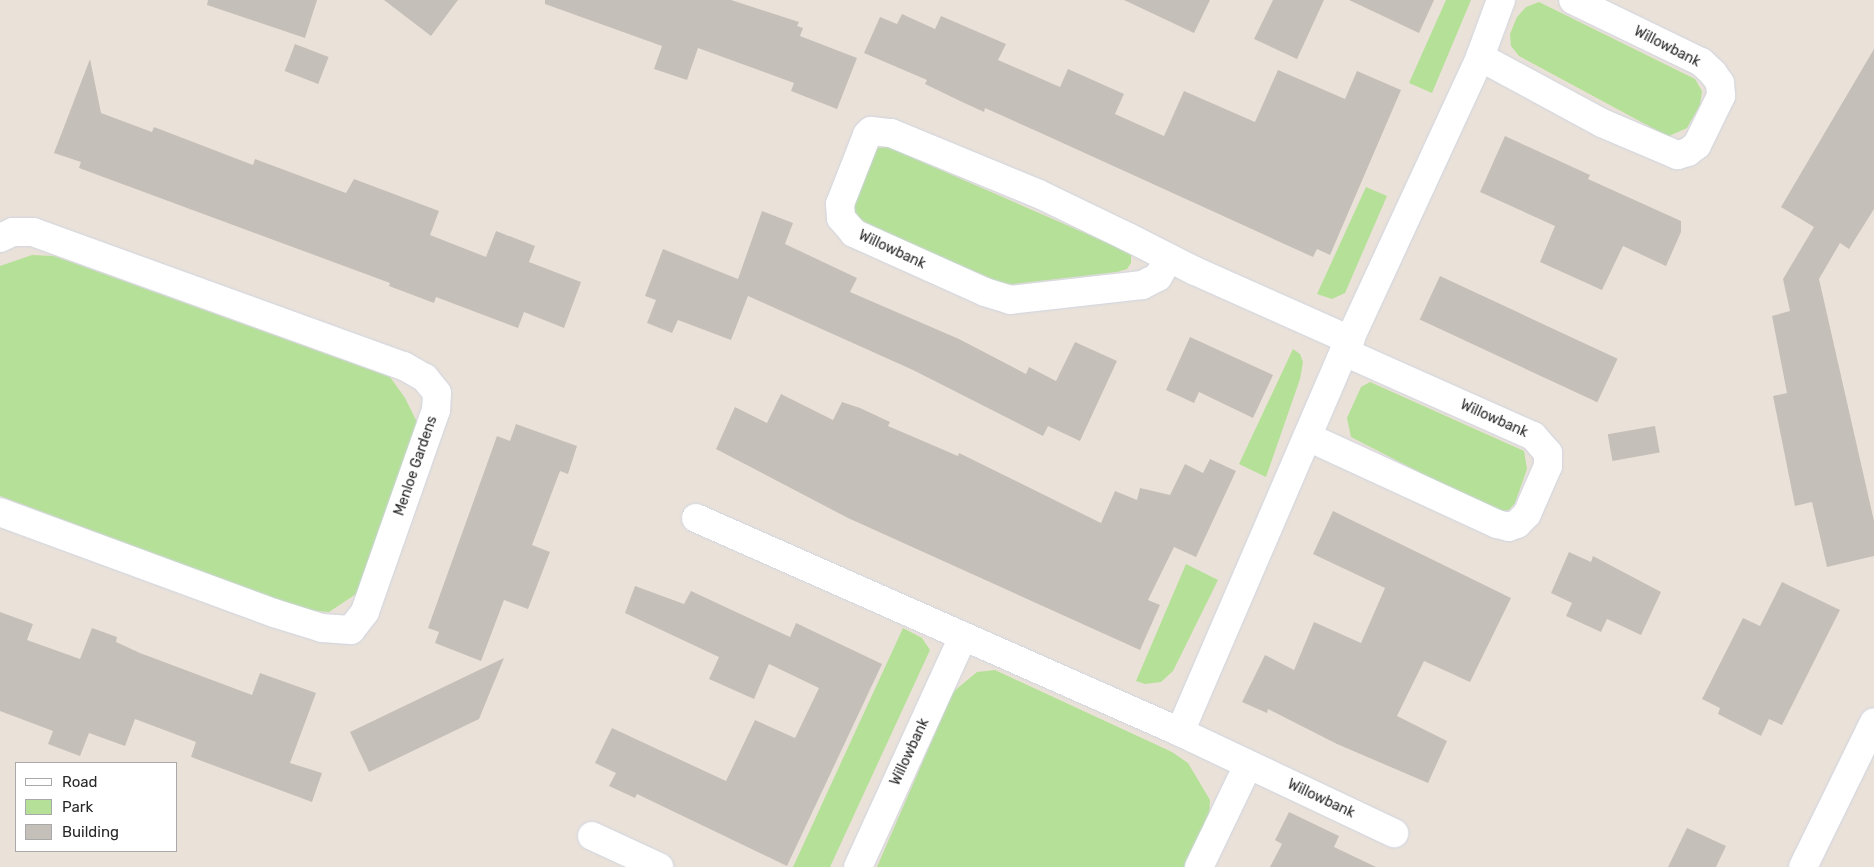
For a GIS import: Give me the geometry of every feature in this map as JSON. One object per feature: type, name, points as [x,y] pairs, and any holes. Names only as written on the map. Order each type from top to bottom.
[{"type":"street","points":[[1180,732],[1347,346],[1480,57],[1501,0]]},
{"type":"street","name":"Willowbank","points":[[1480,57],[1602,122],[1677,155],[1688,152],[1697,145],[1721,96],[1720,83],[1712,73],[1701,62],[1573,0]]},
{"type":"street","name":"Willowbank","points":[[1169,258],[1158,277],[1142,284],[1011,300],[985,292],[854,233],[841,218],[840,204],[867,135],[871,131],[891,133],[1039,194],[1533,436],[1548,453],[1548,466],[1527,514],[1517,524],[1509,526],[1497,524],[1308,436]]},
{"type":"street","name":"Menloe Gardens","points":[[0,238],[13,232],[32,232],[404,366],[425,378],[437,393],[436,410],[365,612],[351,630],[322,628],[267,610],[0,512]]},
{"type":"street","name":"Willowbank","points":[[696,518],[1180,732],[1394,833]]},
{"type":"street","name":"Willowbank","points":[[858,867],[963,637]]},
{"type":"street","points":[[1803,867],[1874,722]]},
{"type":"street","points":[[1199,867],[1248,765]]},
{"type":"street","points":[[592,836],[659,867]]},
{"type":"green space","points":[[1446,0],[1471,0],[1432,93],[1409,83]]},
{"type":"green space","points":[[1539,2],[1695,79],[1702,91],[1700,105],[1687,128],[1669,136],[1519,56],[1511,46],[1510,34],[1517,17],[1526,7]]},
{"type":"green space","points":[[888,147],[1110,244],[1131,255],[1131,263],[1127,269],[1117,272],[1006,285],[899,239],[857,218],[852,207],[870,155],[878,148]]},
{"type":"green space","points":[[1366,187],[1387,196],[1345,293],[1332,299],[1317,294]]},
{"type":"green space","points":[[32,255],[54,256],[390,377],[405,398],[419,426],[359,592],[329,612],[305,610],[0,496],[0,266]]},
{"type":"green space","points":[[1293,349],[1300,354],[1303,362],[1300,379],[1266,477],[1239,464]]},
{"type":"green space","points":[[1370,382],[1524,451],[1527,469],[1515,503],[1509,510],[1497,512],[1351,437],[1347,418],[1361,387]]},
{"type":"green space","points":[[1186,564],[1218,580],[1173,671],[1161,682],[1145,684],[1136,681]]},
{"type":"green space","points":[[903,628],[922,638],[930,650],[830,867],[793,867]]},
{"type":"green space","points":[[995,670],[1172,752],[1188,763],[1210,800],[1209,821],[1186,867],[877,867],[953,692],[977,672]]},
{"type":"building","points":[[208,0],[317,0],[305,38],[207,5]]},
{"type":"building","points":[[384,0],[458,0],[431,36]]},
{"type":"building","points":[[545,0],[731,0],[799,22],[797,26],[803,28],[800,36],[857,58],[837,109],[791,91],[794,83],[698,48],[687,80],[654,69],[662,46],[545,4]]},
{"type":"building","points":[[1124,0],[1210,0],[1194,33]]},
{"type":"building","points":[[1273,0],[1324,0],[1297,59],[1254,39]]},
{"type":"building","points":[[1349,0],[1434,0],[1419,33]]},
{"type":"building","points":[[902,14],[935,29],[941,16],[1006,44],[998,60],[1060,87],[1068,69],[1124,94],[1115,114],[1164,136],[1184,91],[1255,122],[1278,70],[1345,99],[1357,71],[1401,90],[1330,255],[1317,249],[1313,257],[985,108],[984,112],[925,84],[927,80],[864,53],[880,17],[897,24]]},
{"type":"building","points":[[295,44],[329,57],[318,84],[285,71]]},
{"type":"building","points":[[1874,49],[1874,209],[1849,249],[1840,243],[1819,279],[1874,521],[1874,556],[1827,567],[1812,502],[1795,506],[1773,396],[1787,393],[1772,316],[1790,311],[1783,279],[1814,227],[1781,207]]},
{"type":"building","points":[[90,59],[101,113],[152,132],[154,127],[253,165],[255,159],[346,193],[354,179],[439,211],[430,235],[486,257],[496,231],[535,246],[529,262],[581,282],[564,328],[524,312],[518,328],[436,297],[434,303],[389,286],[390,283],[79,168],[81,162],[54,153]]},
{"type":"building","points":[[1505,136],[1590,175],[1588,179],[1681,221],[1681,232],[1666,266],[1623,246],[1602,290],[1540,262],[1555,226],[1480,192]]},
{"type":"building","points":[[762,211],[793,223],[785,244],[857,278],[850,292],[959,339],[1026,374],[1029,367],[1056,381],[1075,342],[1117,361],[1080,441],[1048,426],[1043,436],[913,370],[748,296],[731,340],[678,320],[672,333],[647,323],[656,300],[645,296],[663,249],[738,279]]},
{"type":"building","points":[[1440,276],[1618,359],[1597,402],[1420,320]]},
{"type":"building","points":[[1190,337],[1273,375],[1253,418],[1199,392],[1194,403],[1166,390]]},
{"type":"building","points":[[781,394],[833,420],[842,402],[860,408],[890,422],[888,426],[958,456],[959,453],[1101,523],[1115,491],[1137,500],[1140,488],[1170,495],[1185,464],[1203,473],[1210,459],[1236,471],[1196,557],[1174,547],[1148,600],[1160,605],[1140,650],[848,518],[716,449],[735,407],[767,423]]},
{"type":"building","points":[[516,424],[577,446],[568,474],[560,471],[532,545],[550,552],[528,609],[504,600],[481,661],[435,643],[439,632],[428,628],[497,436],[510,441]]},
{"type":"building","points":[[1655,426],[1660,453],[1612,461],[1608,434]]},
{"type":"building","points":[[1333,511],[1511,598],[1470,682],[1424,661],[1397,716],[1447,741],[1428,783],[1337,744],[1268,709],[1267,713],[1242,702],[1265,655],[1294,670],[1314,622],[1361,643],[1385,588],[1313,554]]},
{"type":"building","points":[[1569,552],[1591,562],[1593,556],[1661,592],[1641,635],[1607,619],[1601,632],[1566,616],[1572,603],[1551,593]]},
{"type":"building","points":[[1782,582],[1840,610],[1782,725],[1769,719],[1761,736],[1718,714],[1720,708],[1702,699],[1743,618],[1760,626]]},
{"type":"building","points":[[635,586],[684,604],[691,591],[790,637],[796,623],[882,664],[787,866],[637,794],[635,798],[609,786],[616,773],[595,763],[612,728],[726,781],[755,720],[795,738],[819,688],[769,664],[754,699],[709,679],[719,657],[625,613]]},
{"type":"building","points":[[0,612],[33,624],[27,640],[80,659],[92,628],[117,637],[116,642],[140,653],[252,695],[260,673],[316,693],[290,763],[322,773],[312,802],[191,757],[196,742],[135,719],[125,746],[89,733],[80,756],[48,744],[53,731],[0,711]]},
{"type":"building","points":[[504,658],[479,719],[369,772],[350,732]]},
{"type":"building","points":[[1289,812],[1339,836],[1334,847],[1376,867],[1270,867],[1282,844],[1275,840]]},
{"type":"building","points":[[1687,828],[1726,846],[1716,867],[1668,867]]}]
